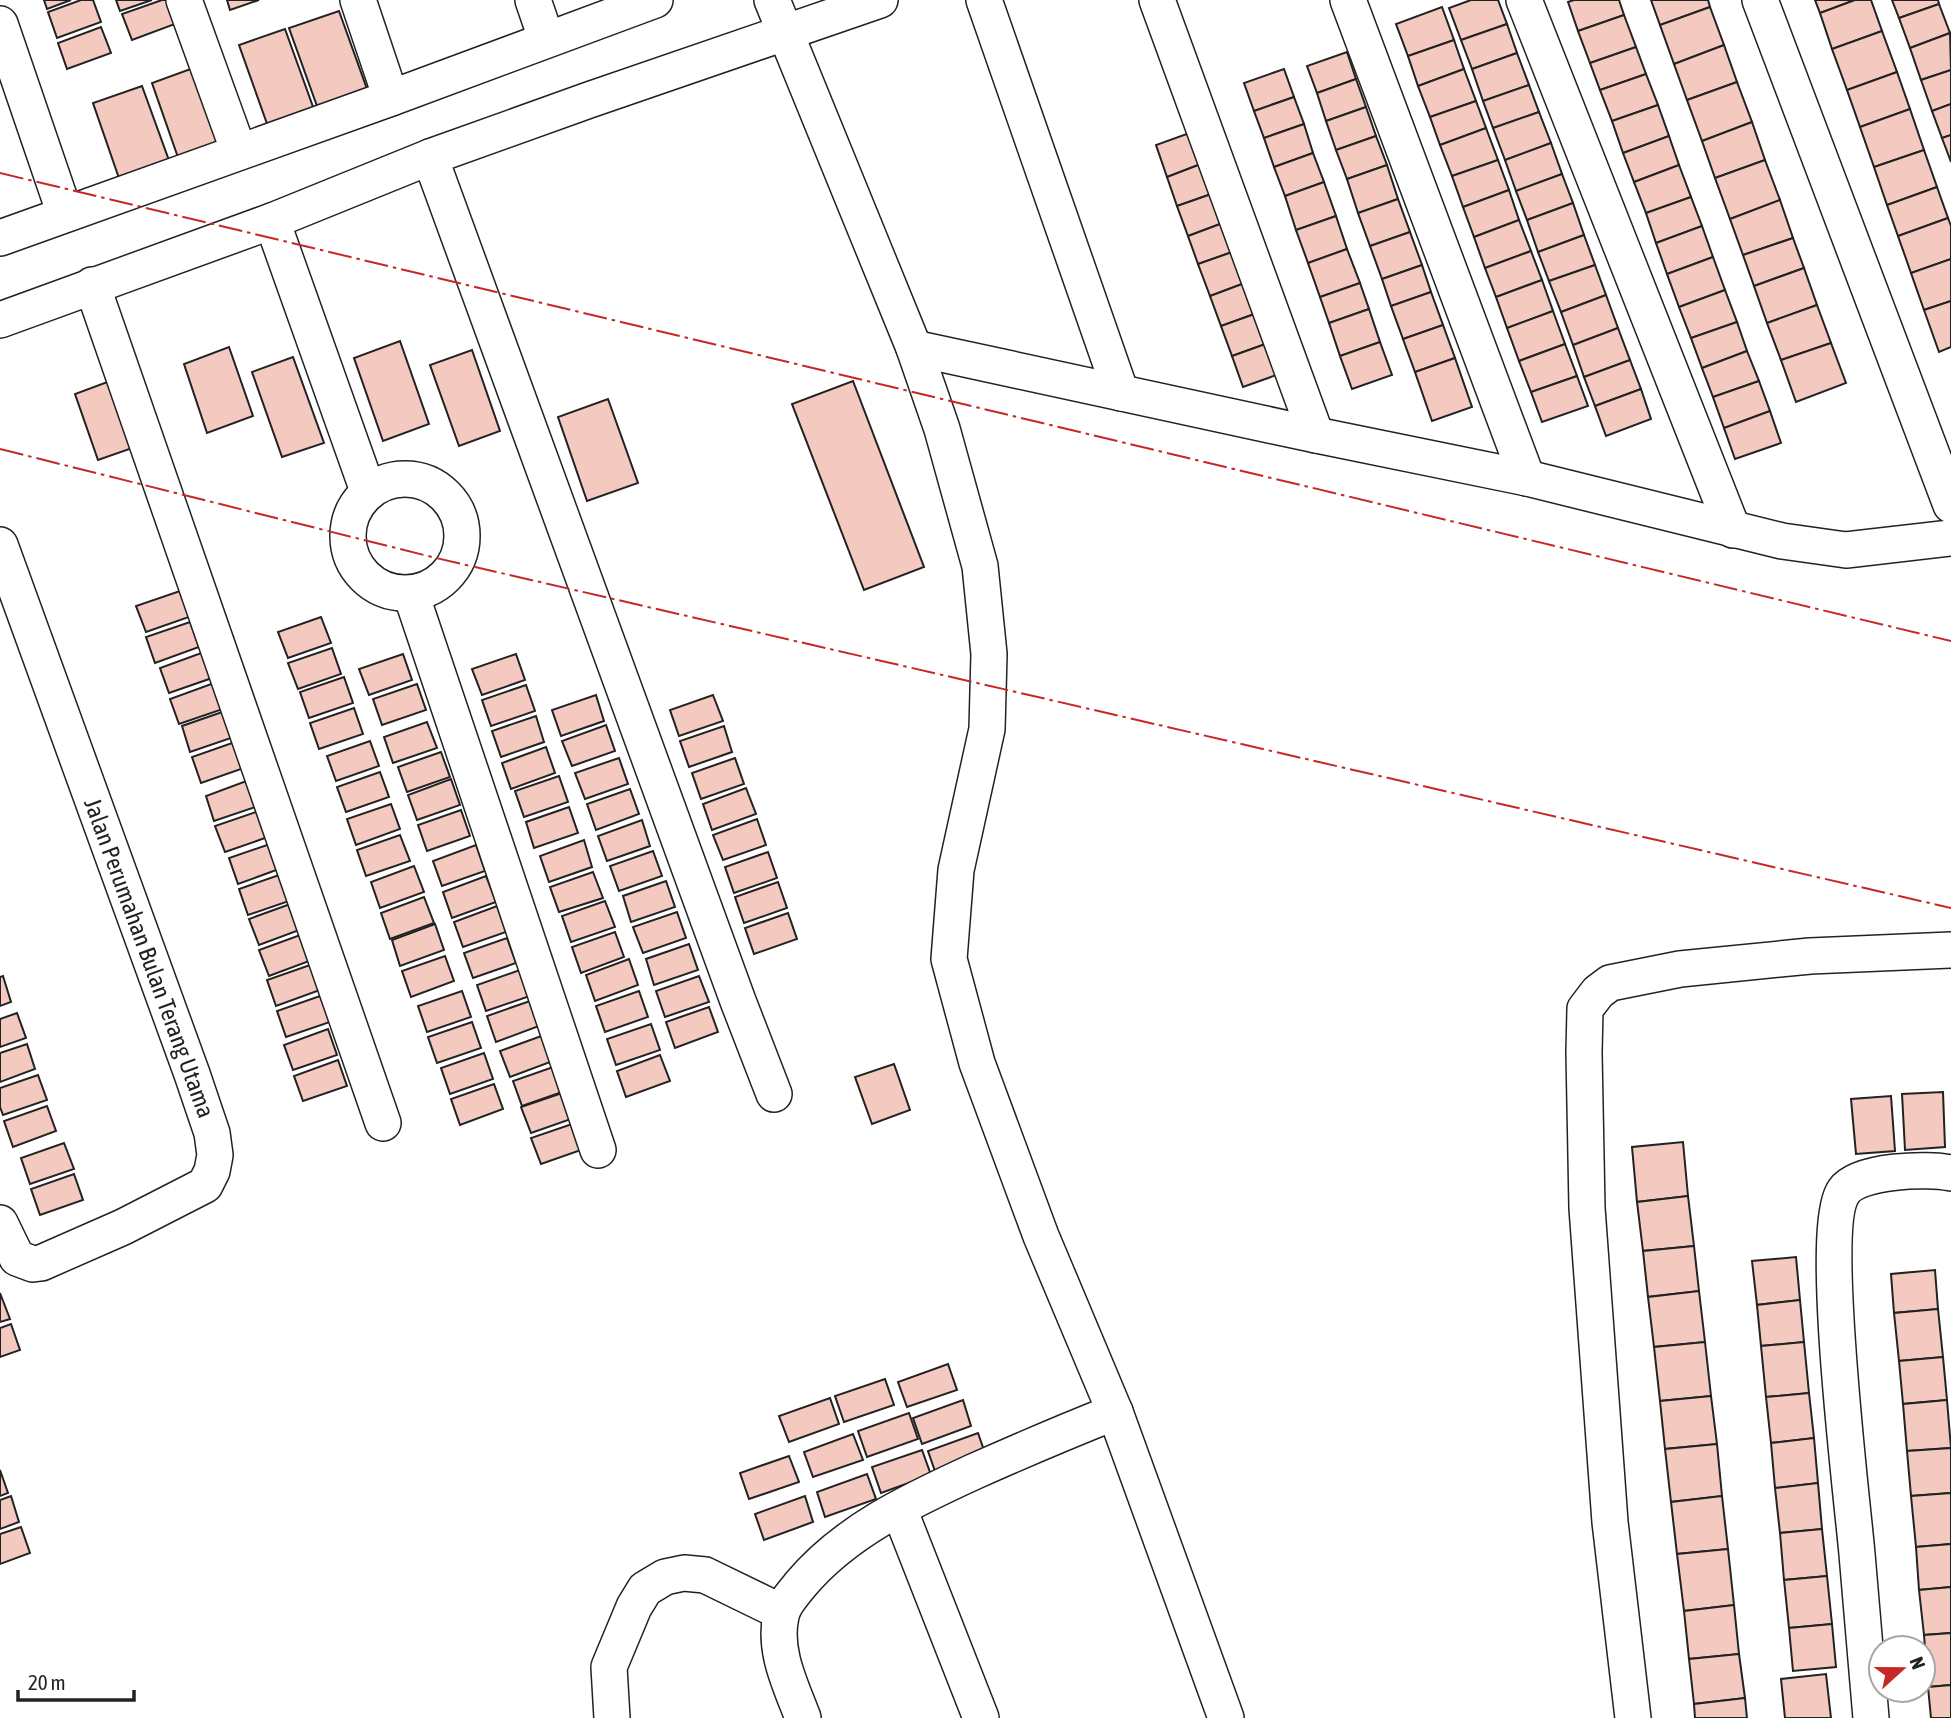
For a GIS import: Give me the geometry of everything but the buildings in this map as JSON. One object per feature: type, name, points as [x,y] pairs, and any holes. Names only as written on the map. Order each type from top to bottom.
[{"type":"street","points":[[184,0],[239,152]]},
{"type":"street","points":[[358,0],[391,98]]},
{"type":"street","points":[[533,0],[546,38]]},
{"type":"street","points":[[0,238],[391,98],[546,38],[654,0]]},
{"type":"street","points":[[772,0],[914,348],[942,429],[980,566],[989,654],[987,729],[956,870],[949,959],[977,1063],[1041,1236],[1115,1412],[1226,1718]]},
{"type":"street","points":[[0,320],[272,221],[430,157],[880,0]]},
{"type":"street","points":[[984,0],[1121,393]]},
{"type":"street","points":[[1157,0],[1316,435]]},
{"type":"street","points":[[1348,0],[1527,478]]},
{"type":"street","points":[[1524,0],[1733,530]]},
{"type":"street","points":[[1760,0],[1951,505]]},
{"type":"street","points":[[0,24],[65,214]]},
{"type":"street","points":[[430,157],[774,1094]]},
{"type":"street","points":[[272,221],[368,491]]},
{"type":"street","points":[[92,285],[383,1123]]},
{"type":"street","points":[[914,348],[1527,478],[1782,541],[1846,550],[1951,538]]},
{"type":"street","points":[[396,478],[426,482],[450,501],[463,529],[458,559],[439,583],[411,594],[382,590],[358,572],[347,544],[351,515],[368,491],[396,478]]},
{"type":"street","name":"Jalan Perumahan Bulan Terang Utama","points":[[0,545],[192,1074],[212,1133],[215,1156],[205,1185],[123,1227],[41,1263],[25,1262],[17,1258],[0,1223]]},
{"type":"street","points":[[411,594],[598,1150]]},
{"type":"street","points":[[1633,1718],[1610,1522],[1587,1208],[1584,1053],[1586,1009],[1598,992],[1610,983],[1680,969],[1810,956],[1951,950]]},
{"type":"street","points":[[1871,1718],[1837,1342],[1837,1210],[1846,1188],[1874,1175],[1951,1173]]},
{"type":"street","points":[[803,1718],[779,1648],[778,1628],[781,1612],[817,1564],[844,1542],[941,1487],[1043,1440],[1115,1412]]},
{"type":"street","points":[[899,1509],[981,1718]]},
{"type":"street","points":[[612,1718],[609,1667],[645,1589],[665,1577],[684,1573],[705,1575],[781,1612]]},
{"type":"power","points":[[0,173],[1951,641]]},
{"type":"power","points":[[0,449],[436,558],[1951,908]]}]
